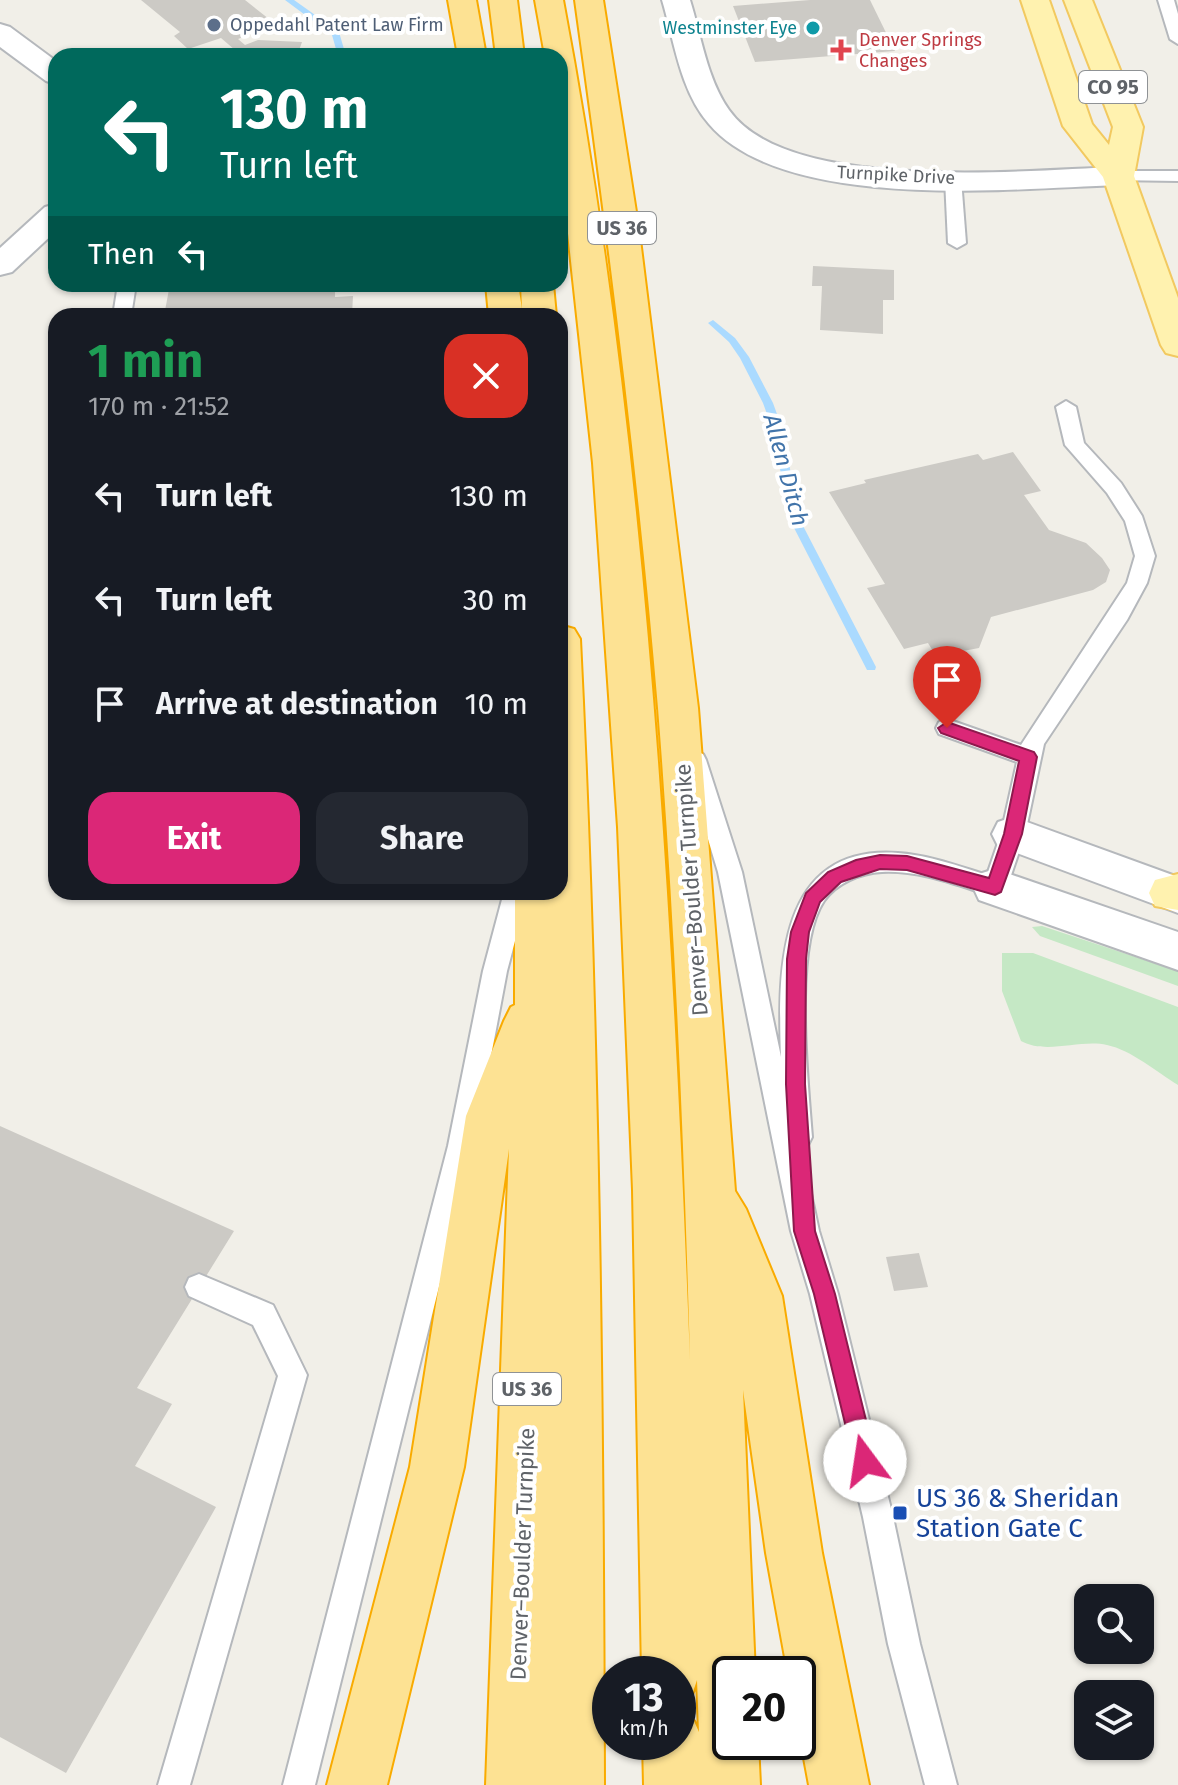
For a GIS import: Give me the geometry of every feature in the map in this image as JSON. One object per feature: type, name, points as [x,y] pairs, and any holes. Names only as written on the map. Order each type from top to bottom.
[{"type":"highway","points":[[462,0],[471,48]]},
{"type":"highway","points":[[503,0],[509,48]]},
{"type":"highway","points":[[549,0],[558,48]]},
{"type":"highway","name":"Denver–Boulder Turnpike","points":[[589,0],[623,231],[678,708],[710,1181],[730,1785]]},
{"type":"highway","points":[[568,118],[605,393],[635,752],[655,1080],[671,1656]]},
{"type":"highway","points":[[568,846],[574,1001],[574,1785]]},
{"type":"highway","name":"Denver–Boulder Turnpike","points":[[516,1785],[538,993],[537,900]]},
{"type":"highway","points":[[357,1785],[437,1467],[490,1116],[538,993]]},
{"type":"highway","points":[[710,1181],[756,1296],[794,1553],[839,1785]]},
{"type":"highway","points":[[673,1760],[674,1785]]},
{"type":"main road","name":"CO 95","points":[[1035,0],[1078,126],[1118,176],[1178,345]]},
{"type":"main road","name":"CO 95","points":[[1078,0],[1128,127],[1118,176]]},
{"type":"street","name":"Turnpike Drive","points":[[676,0],[714,110],[736,134],[781,159],[828,172],[883,179],[1118,176]]},
{"type":"street","points":[[0,33],[48,69]]},
{"type":"street","points":[[0,265],[48,221]]},
{"type":"street","points":[[1013,834],[1176,893]]},
{"type":"street","points":[[995,887],[1178,951]]},
{"type":"lane","points":[[1166,0],[1178,39]]},
{"type":"lane","points":[[1118,176],[1178,176]]},
{"type":"lane","points":[[953,179],[957,243]]},
{"type":"lane","points":[[805,1231],[795,1084],[796,974],[800,932],[812,898],[835,877],[880,862],[939,869],[995,887],[1013,834],[1033,742],[1119,615],[1137,583],[1145,556],[1135,521],[1114,488],[1075,445],[1066,407]]},
{"type":"lane","points":[[678,708],[730,872],[805,1231],[824,1294],[878,1517],[904,1644],[941,1785]]},
{"type":"lane","points":[[947,728],[1028,757]]},
{"type":"lane","points":[[299,1785],[461,1146],[495,971],[514,900]]},
{"type":"lane","points":[[174,1785],[293,1375],[263,1315],[199,1287]]},
{"type":"green space","points":[[1042,926],[1178,971],[1178,986],[1040,936],[1032,927]]},
{"type":"green space","points":[[1002,953],[1033,953],[1178,1007],[1178,1085],[1134,1056],[1107,1045],[1041,1047],[1021,1041],[1002,991]]},
{"type":"building","points":[[141,0],[245,0],[269,19],[252,25],[259,31],[238,39],[245,45],[258,40],[302,42],[300,48],[233,48],[221,38],[187,48],[174,36],[180,32]]},
{"type":"building","name":"Westminster Eye","points":[[810,0],[870,0],[895,51],[755,62],[733,6]]},
{"type":"building","points":[[813,266],[894,270],[894,300],[883,300],[883,334],[820,330],[822,286],[812,286]]},
{"type":"building","points":[[168,292],[335,292],[335,297],[353,296],[352,308],[166,308]]},
{"type":"building","points":[[1013,452],[1041,491],[1024,495],[1049,530],[1086,543],[1110,570],[1106,582],[1093,590],[991,617],[979,648],[936,656],[928,643],[904,649],[867,588],[885,584],[829,492],[866,483],[864,480],[978,454],[983,460]]},
{"type":"building","points":[[0,1126],[234,1231],[137,1388],[172,1404],[135,1466],[216,1507],[66,1773],[0,1737]]},
{"type":"building","points":[[919,1253],[928,1287],[894,1291],[886,1257]]},
{"type":"waterway","name":"Allen Ditch","points":[[289,0],[336,34],[340,48]]},
{"type":"waterway","name":"Allen Ditch","points":[[713,323],[732,340],[744,357],[768,403],[777,428],[795,520],[871,667]]},
{"type":"place","name":"Oppedahl Patent Law Firm","points":[[214,25]]},
{"type":"place","name":"Westminster Eye","points":[[813,28]]},
{"type":"place","name":"Denver Springs Changes","points":[[841,50]]},
{"type":"place","name":"US 36 & Sheridan Station Gate C","points":[[900,1513]]},
{"type":"route","points":[[865,1461],[824,1294],[805,1231],[795,1084],[800,932],[812,898],[823,886],[856,868],[880,862],[939,869],[995,887],[1013,834],[1028,757],[947,728]]}]
